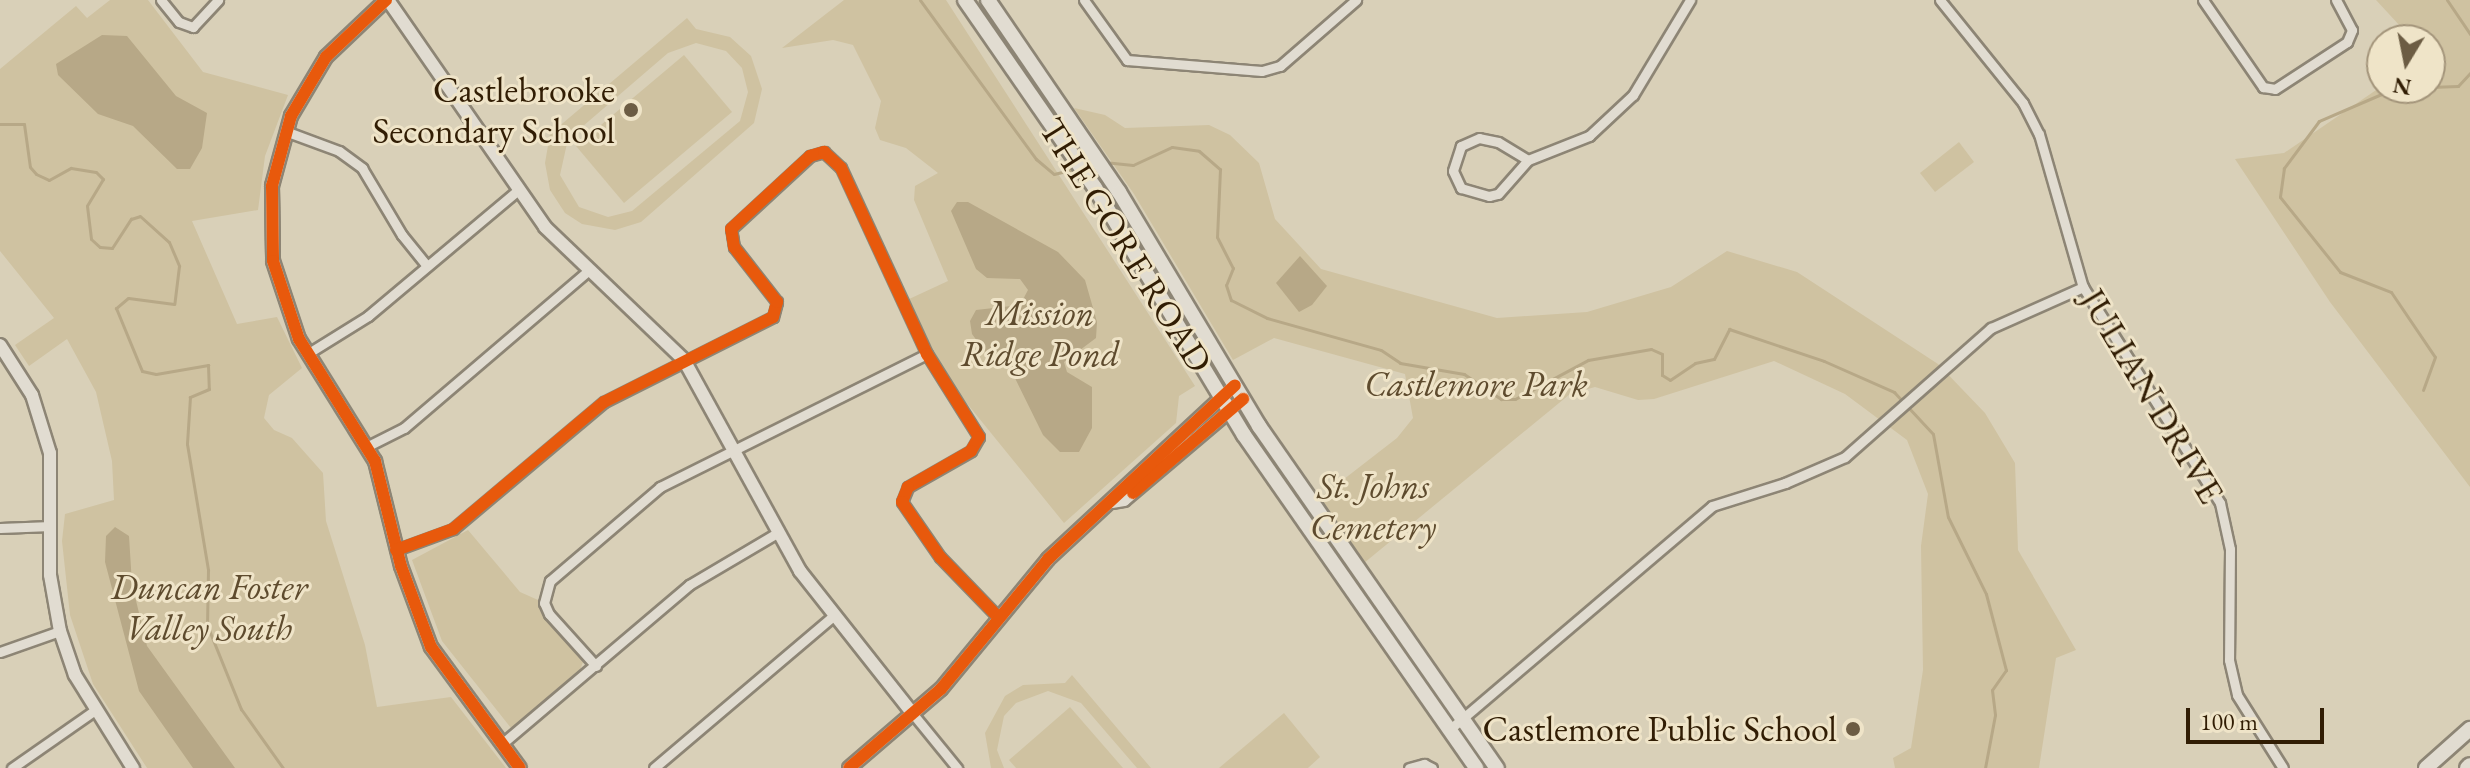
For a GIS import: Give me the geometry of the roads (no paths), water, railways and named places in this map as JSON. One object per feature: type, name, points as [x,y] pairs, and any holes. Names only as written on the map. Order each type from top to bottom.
[{"type":"main road","name":"THE GORE ROAD","points":[[965,0],[1095,188],[1229,411],[1476,768]]},
{"type":"main road","name":"THE GORE ROAD","points":[[988,0],[1113,183],[1243,399],[1497,768]]},
{"type":"main road","points":[[2426,768],[2470,729]]},
{"type":"street","points":[[161,0],[179,22],[193,27],[218,0]]},
{"type":"street","points":[[520,768],[504,742],[431,647],[396,550],[381,480],[368,446],[307,354],[283,301],[271,239],[272,186],[285,131],[326,57],[387,0],[518,190],[588,271],[648,320],[684,360],[777,533],[832,617],[957,768]]},
{"type":"street","points":[[1084,0],[1127,60],[1262,71],[1280,66],[1356,0]]},
{"type":"street","points":[[1528,160],[1498,142],[1479,138],[1461,146],[1453,171],[1461,188],[1489,196],[1498,194],[1528,160],[1570,146],[1622,109],[1690,0]]},
{"type":"street","name":"JULIAN DRIVE","points":[[1940,0],[2001,72],[2039,134],[2083,287],[2220,503],[2230,549],[2229,660],[2237,695],[2283,768]]},
{"type":"street","points":[[2203,0],[2263,87],[2275,89],[2347,42],[2352,30],[2336,0]]},
{"type":"street","points":[[285,131],[339,151],[362,168],[427,266]]},
{"type":"street","points":[[396,550],[453,529],[595,408],[776,312],[773,293],[734,247],[731,229],[810,156],[824,152],[841,168],[927,354],[979,437],[971,451],[908,487],[902,502],[940,557],[998,617]]},
{"type":"street","points":[[307,354],[368,316],[518,190]]},
{"type":"street","points":[[368,446],[404,428],[588,271]]},
{"type":"street","points":[[1449,730],[1712,506],[1785,483],[1845,457],[1991,328],[2083,287]]},
{"type":"street","points":[[0,345],[12,362],[47,436],[54,485],[50,575],[60,631],[75,675],[133,768]]},
{"type":"street","points":[[596,666],[549,614],[544,591],[550,581],[660,487],[927,354]]},
{"type":"street","points":[[0,371],[12,362]]},
{"type":"street","points":[[849,768],[951,679],[998,617],[1048,559],[1112,502],[1115,492],[1235,385]]},
{"type":"street","points":[[1112,502],[1124,500],[1243,399]]},
{"type":"street","points":[[0,528],[51,526]]},
{"type":"street","points":[[504,742],[699,578],[777,533]]},
{"type":"street","points":[[654,768],[832,617]]},
{"type":"street","points":[[0,652],[60,631]]},
{"type":"street","points":[[12,768],[95,710]]},
{"type":"street","points":[[1409,768],[1424,764],[1432,768]]},
{"type":"waterway","points":[[920,0],[1036,159],[1054,174],[1078,168]]},
{"type":"waterway","points":[[2447,0],[2470,34]]},
{"type":"waterway","points":[[2446,86],[2458,86],[2470,73]]},
{"type":"waterway","points":[[2366,101],[2319,121],[2284,168],[2280,197],[2340,272],[2391,292],[2435,357],[2423,390]]},
{"type":"waterway","points":[[0,124],[24,124],[30,167],[36,174],[49,180],[71,168],[96,172],[103,179],[87,206],[91,239],[100,247],[112,248],[131,219],[140,216],[169,242],[179,266],[174,304],[128,298],[116,308],[142,371],[156,374],[208,365],[209,389],[190,397],[187,444],[208,570],[207,625],[241,709],[283,768]]},
{"type":"waterway","points":[[1104,162],[1133,165],[1172,147],[1199,151],[1220,169],[1217,237],[1233,268],[1226,285],[1231,300],[1267,318],[1381,350],[1400,363],[1464,374],[1501,399],[1515,399],[1588,360],[1651,349],[1662,354],[1662,375],[1670,380],[1695,363],[1714,359],[1729,329],[1824,361],[1894,392],[1933,434],[1948,517],[1986,594],[2006,670],[1992,690],[1995,715],[1985,768]]},
{"type":"place","name":"Castlebrooke Secondary School","points":[[631,110]]},
{"type":"place","name":"Castlemore Public School","points":[[1853,729]]},
{"type":"park label","name":"Mission Ridge Pond","points":[[1040,332]]},
{"type":"park label","name":"Castlemore Park","points":[[1476,384]]},
{"type":"park label","name":"St. Johns Cemetery","points":[[1373,506]]},
{"type":"park label","name":"Duncan Foster Valley South","points":[[209,606]]}]
